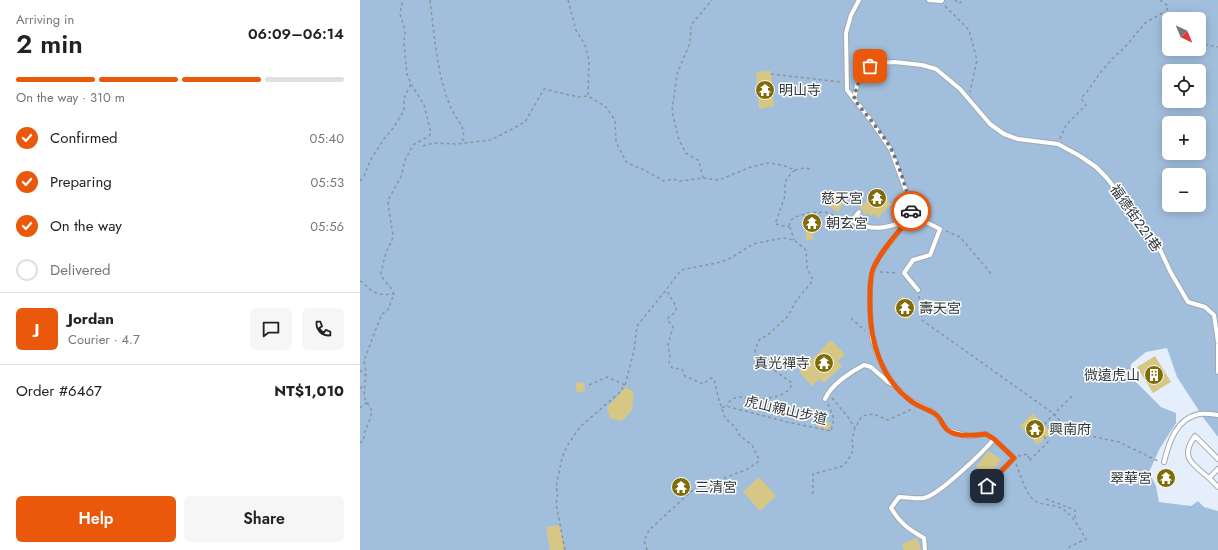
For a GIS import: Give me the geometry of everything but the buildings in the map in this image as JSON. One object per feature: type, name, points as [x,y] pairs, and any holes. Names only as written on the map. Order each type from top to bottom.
[{"type":"lane","points":[[859,0],[851,15],[846,33],[847,90],[872,122],[891,150],[907,194],[912,214],[940,229],[930,255],[913,260],[904,273],[918,290]]},
{"type":"lane","points":[[929,0],[941,1]]},
{"type":"lane","name":"福德街221巷","points":[[854,99],[857,85],[861,76],[870,66],[894,62],[922,65],[936,69],[960,89],[990,124],[1004,134],[1018,139],[1058,144],[1096,167],[1117,191],[1132,217],[1147,229],[1156,242],[1171,273],[1188,302],[1205,307],[1214,315],[1218,342]]},
{"type":"lane","points":[[859,212],[854,218],[853,222],[862,226],[874,228],[894,225],[907,221]]},
{"type":"lane","points":[[912,214],[887,245],[878,258],[872,271],[870,285],[872,338],[879,360],[894,385],[910,400],[935,413],[945,428],[950,431],[968,436],[986,434],[994,439],[1014,458],[987,486],[977,474]]},
{"type":"lane","points":[[1218,345],[1218,372]]},
{"type":"lane","points":[[825,399],[828,393],[850,372],[864,365],[871,367],[888,382],[894,385]]},
{"type":"lane","points":[[1164,462],[1169,442],[1179,426],[1188,419],[1199,414],[1218,415]]},
{"type":"lane","points":[[1218,458],[1195,436],[1187,454],[1189,459],[1218,486]]},
{"type":"lane","points":[[925,550],[924,538],[898,520],[891,508],[899,497],[925,498],[941,488],[966,468],[994,439]]},
{"type":"lane","points":[[1209,478],[1218,469]]},
{"type":"path","points":[[360,443],[364,440],[364,434],[372,415],[372,411],[368,402],[365,400],[364,395],[366,389],[364,385],[366,372],[364,361],[382,314],[388,310],[394,294],[393,290],[382,278],[381,273],[386,252],[394,235],[388,200],[402,174],[405,160],[413,145],[429,136],[431,133],[424,105],[411,84],[407,74],[404,43],[405,30],[400,14],[402,4],[401,0]]},
{"type":"path","points":[[430,0],[435,45],[441,74],[453,112],[462,126],[465,135],[462,143]]},
{"type":"path","points":[[568,0],[576,30],[586,45],[589,60],[588,96]]},
{"type":"path","points":[[703,178],[699,161],[686,154],[679,140],[672,111],[678,74],[690,43],[691,25],[712,0]]},
{"type":"path","points":[[955,0],[959,4],[963,0]]},
{"type":"path","points":[[1160,0],[1168,6],[1168,10],[1164,12]]},
{"type":"path","points":[[941,1],[969,30],[977,60],[969,98]]},
{"type":"path","points":[[1058,144],[1066,125],[1086,105],[1081,98],[1100,73],[1145,23],[1162,13]]},
{"type":"path","points":[[1206,44],[1218,47]]},
{"type":"path","points":[[772,74],[847,82]]},
{"type":"path","points":[[360,181],[364,176],[371,159],[394,127],[404,110],[404,98],[411,84]]},
{"type":"path","points":[[423,146],[433,143],[462,143],[491,140],[525,122],[544,89],[578,97],[588,96],[606,108],[614,120],[616,142],[627,163],[664,181],[673,179],[680,181],[703,178],[719,180],[751,167],[768,163],[782,165],[795,170]]},
{"type":"path","points":[[789,227],[775,224],[784,197],[784,184],[788,176],[795,170],[804,168],[811,169]]},
{"type":"path","points":[[794,240],[789,227],[791,220],[795,217],[808,213],[825,212],[853,222]]},
{"type":"path","points":[[940,229],[960,237],[992,276]]},
{"type":"path","points":[[565,550],[556,504],[558,493],[556,487],[562,458],[580,427],[618,394],[625,385],[634,351],[637,326],[681,270],[726,260],[753,244],[783,238],[794,240]]},
{"type":"path","name":"虎山親山步道","points":[[647,550],[644,541],[649,530],[694,489],[746,470],[758,462],[759,459],[752,445],[740,436],[735,427],[725,418],[721,409],[734,398],[767,398],[784,394],[792,387],[792,383],[757,358],[755,350],[759,340],[769,334],[788,316],[796,301],[813,280],[807,268],[806,250],[794,240]]},
{"type":"path","points":[[872,271],[904,273]]},
{"type":"path","points":[[360,281],[371,290],[381,295],[394,294]]},
{"type":"path","points":[[666,290],[676,306],[676,311],[667,319],[673,327],[668,345],[670,356],[669,362],[672,368],[682,369],[685,376],[703,384],[711,378],[714,379],[721,409]]},
{"type":"path","points":[[918,290],[922,320],[1054,414],[1070,432],[1119,442],[1155,460],[1164,462]]},
{"type":"path","points":[[851,318],[872,338]]},
{"type":"path","points":[[360,370],[365,374]]},
{"type":"path","points":[[589,385],[607,377],[625,385]]},
{"type":"path","points":[[360,388],[364,385]]},
{"type":"path","points":[[828,393],[855,428]]},
{"type":"path","points":[[1068,550],[1069,547],[1086,539],[1075,521],[1061,507],[1042,504],[1032,499],[1014,458],[1028,454],[1029,461],[1048,442],[1040,431],[1048,420],[1074,394]]},
{"type":"path","name":"虎山親山步道","points":[[726,406],[787,422],[831,431],[834,419],[825,399]]},
{"type":"path","points":[[814,494],[813,474],[843,466],[853,451],[852,439],[855,428],[862,416],[874,414],[888,420],[910,410],[910,400]]},
{"type":"path","points":[[360,408],[368,402]]},
{"type":"path","points":[[1046,499],[1075,510],[1075,521]]},
{"type":"shaded area","points":[[360,0],[1218,0],[1218,437],[1177,377],[1167,348],[1146,352],[1131,364],[1130,376],[1161,407],[1176,413],[1176,423],[1160,448],[1149,472],[1156,486],[1159,502],[1191,506],[1198,501],[1204,507],[1218,511],[1218,550],[360,550]]},
{"type":"way so far","points":[[870,66],[861,76],[857,85],[854,99],[891,150],[907,194],[911,211]]},
{"type":"place","name":"明山寺","points":[[765,90]]},
{"type":"place","name":"慈天宮","points":[[877,198]]},
{"type":"place","name":"朝玄宮","points":[[812,223]]},
{"type":"place","name":"壽天宮","points":[[905,308]]},
{"type":"place","name":"真光禪寺","points":[[824,363]]},
{"type":"place","name":"微遠虎山","points":[[1154,375]]},
{"type":"place","name":"興南府","points":[[1035,429]]},
{"type":"place","name":"翠華宮","points":[[1166,478]]},
{"type":"place","name":"三清宮","points":[[681,487]]},
{"type":"route","points":[[911,211],[912,214],[900,231],[887,245],[878,258],[872,271],[870,285],[872,338],[879,360],[894,385],[910,400],[935,413],[945,428],[950,431],[968,436],[986,434],[994,439],[1014,458],[987,486]]}]
